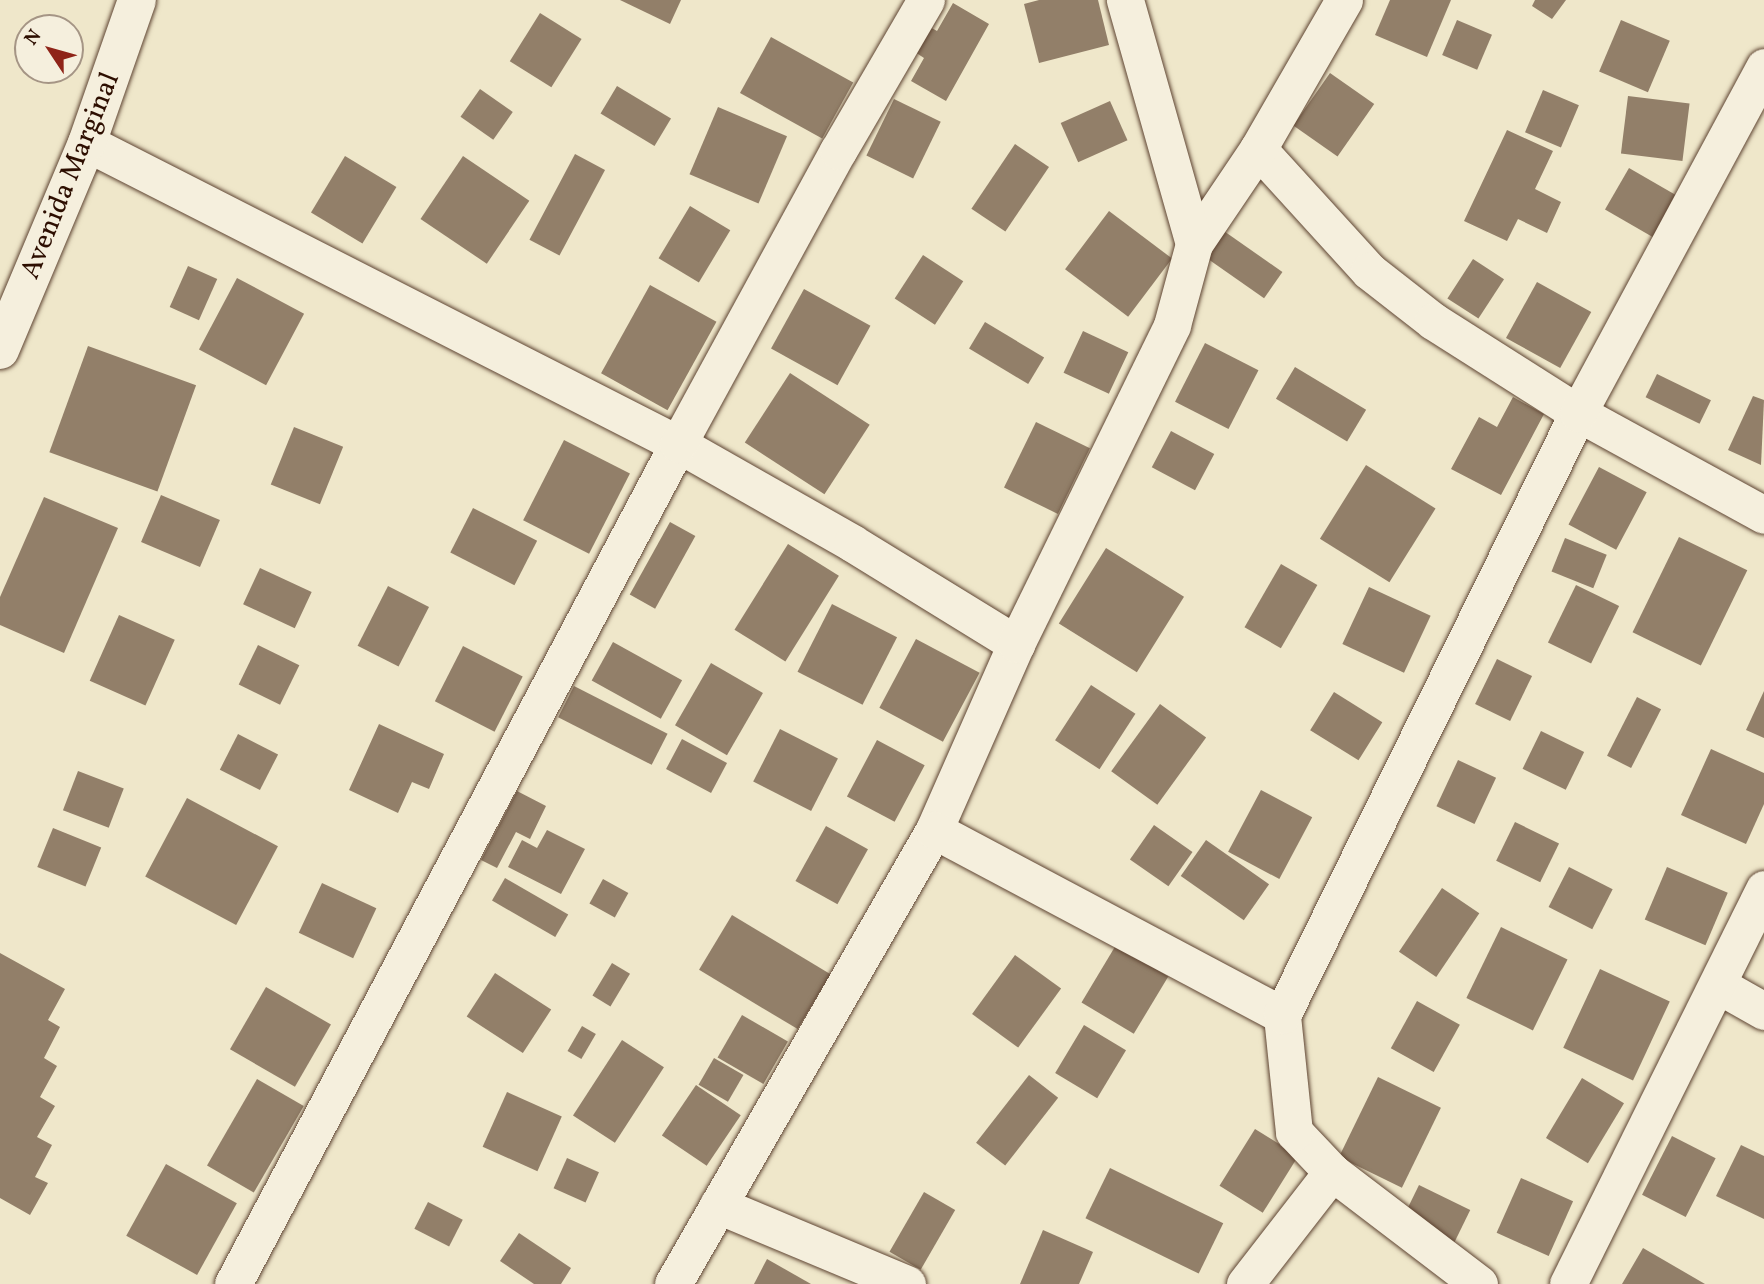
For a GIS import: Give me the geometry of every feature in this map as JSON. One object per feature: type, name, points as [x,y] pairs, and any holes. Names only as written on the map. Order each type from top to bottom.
[{"type":"street","name":"Avenida Marginal","points":[[0,350],[87,143],[137,0]]},
{"type":"street","points":[[233,1284],[678,444],[838,151],[926,0]]},
{"type":"street","points":[[1125,0],[1194,244]]},
{"type":"street","points":[[673,1284],[934,830],[1016,644],[1172,325],[1194,244],[1258,149],[1343,0]]},
{"type":"street","points":[[1479,1284],[1332,1172],[1294,1132],[1282,1015],[1578,413],[1764,68]]},
{"type":"street","points":[[87,143],[678,444],[852,543],[1016,644]]},
{"type":"street","points":[[1258,149],[1369,271],[1433,321],[1578,413],[1764,514]]},
{"type":"street","points":[[934,830],[1282,1015]]},
{"type":"street","points":[[1568,1284],[1764,890]]},
{"type":"street","points":[[1718,985],[1764,1011]]},
{"type":"street","points":[[1245,1284],[1332,1172]]},
{"type":"street","points":[[718,1205],[907,1284]]},
{"type":"building","points":[[620,0],[681,0],[670,24]]},
{"type":"building","points":[[1039,0],[1098,0],[1109,45],[1039,63],[1024,4]]},
{"type":"building","points":[[1390,0],[1451,0],[1427,57],[1375,35]]},
{"type":"building","points":[[1535,0],[1566,0],[1552,19],[1532,6]]},
{"type":"building","points":[[953,3],[989,24],[946,101],[911,81],[924,58],[915,52],[930,27],[937,31]]},
{"type":"building","points":[[540,13],[582,39],[551,87],[510,61]]},
{"type":"building","points":[[1457,20],[1492,35],[1477,70],[1442,55]]},
{"type":"building","points":[[1621,20],[1670,41],[1648,92],[1599,72]]},
{"type":"building","points":[[771,37],[853,83],[822,139],[740,93]]},
{"type":"building","points":[[1330,73],[1374,104],[1338,156],[1293,125]]},
{"type":"building","points":[[617,86],[671,118],[655,146],[601,113]]},
{"type":"building","points":[[480,89],[513,112],[493,140],[460,117]]},
{"type":"building","points":[[1543,90],[1579,105],[1561,148],[1525,132]]},
{"type":"building","points":[[1628,96],[1690,104],[1682,161],[1621,154]]},
{"type":"building","points":[[894,99],[941,122],[913,178],[866,156]]},
{"type":"building","points":[[1110,101],[1127,140],[1078,162],[1061,123]]},
{"type":"building","points":[[718,107],[787,136],[759,204],[689,174]]},
{"type":"building","points":[[1507,130],[1553,151],[1535,189],[1561,202],[1547,233],[1518,219],[1507,241],[1464,221]]},
{"type":"building","points":[[1015,144],[1049,167],[1005,232],[971,209]]},
{"type":"building","points":[[575,154],[605,170],[559,256],[529,240]]},
{"type":"building","points":[[345,156],[396,187],[362,243],[311,213]]},
{"type":"building","points":[[463,156],[529,201],[487,264],[421,219]]},
{"type":"building","points":[[1629,168],[1677,196],[1653,238],[1605,210]]},
{"type":"building","points":[[690,206],[730,230],[699,282],[659,258]]},
{"type":"building","points":[[1109,211],[1172,259],[1128,317],[1065,269]]},
{"type":"building","points":[[1221,229],[1282,272],[1264,298],[1203,255]]},
{"type":"building","points":[[923,255],[963,281],[935,325],[895,299]]},
{"type":"building","points":[[1473,259],[1504,279],[1478,319],[1447,298]]},
{"type":"building","points":[[188,266],[217,279],[199,320],[170,307]]},
{"type":"building","points":[[237,278],[304,314],[266,385],[199,350]]},
{"type":"building","points":[[1537,282],[1591,312],[1560,368],[1506,338]]},
{"type":"building","points":[[650,285],[716,322],[668,410],[601,373]]},
{"type":"building","points":[[804,289],[870,326],[838,385],[771,348]]},
{"type":"building","points":[[985,322],[1044,358],[1028,384],[969,349]]},
{"type":"building","points":[[1083,331],[1128,352],[1109,394],[1064,373]]},
{"type":"building","points":[[1205,343],[1258,370],[1228,429],[1175,402]]},
{"type":"building","points":[[88,346],[196,385],[157,492],[49,452]]},
{"type":"building","points":[[1295,367],[1366,410],[1347,441],[1276,399]]},
{"type":"building","points":[[790,373],[870,425],[824,494],[745,443]]},
{"type":"building","points":[[1657,374],[1711,400],[1700,424],[1646,397]]},
{"type":"building","points":[[1753,396],[1764,400],[1761,465],[1728,450]]},
{"type":"building","points":[[1513,397],[1544,414],[1501,495],[1451,469],[1479,417],[1497,427]]},
{"type":"building","points":[[1036,422],[1090,448],[1058,514],[1004,488]]},
{"type":"building","points":[[294,427],[343,447],[320,504],[271,484]]},
{"type":"building","points":[[1171,431],[1214,454],[1195,490],[1152,467]]},
{"type":"building","points":[[564,440],[630,474],[589,554],[523,520]]},
{"type":"building","points":[[1366,465],[1436,508],[1389,582],[1320,539]]},
{"type":"building","points":[[1599,467],[1647,492],[1616,550],[1568,524]]},
{"type":"building","points":[[161,495],[220,520],[200,567],[141,542]]},
{"type":"building","points":[[44,497],[118,528],[64,653],[0,625],[0,597]]},
{"type":"building","points":[[473,508],[537,541],[514,585],[450,553]]},
{"type":"building","points":[[670,522],[695,536],[655,609],[630,595]]},
{"type":"building","points":[[1679,537],[1747,570],[1701,666],[1633,632]]},
{"type":"building","points":[[1565,538],[1607,555],[1593,588],[1552,571]]},
{"type":"building","points":[[788,544],[839,576],[785,661],[734,630]]},
{"type":"building","points":[[1106,548],[1184,597],[1137,672],[1059,623]]},
{"type":"building","points":[[1281,564],[1317,585],[1281,648],[1244,627]]},
{"type":"building","points":[[260,568],[312,592],[295,628],[243,604]]},
{"type":"building","points":[[1576,585],[1619,606],[1591,664],[1548,643]]},
{"type":"building","points":[[388,586],[429,607],[399,667],[358,646]]},
{"type":"building","points":[[1369,587],[1431,616],[1404,673],[1342,644]]},
{"type":"building","points":[[832,604],[897,637],[863,705],[797,672]]},
{"type":"building","points":[[119,615],[175,640],[145,706],[90,681]]},
{"type":"building","points":[[916,639],[980,673],[943,742],[879,708]]},
{"type":"building","points":[[613,642],[682,680],[661,719],[592,680]]},
{"type":"building","points":[[258,645],[299,665],[280,705],[239,685]]},
{"type":"building","points":[[463,646],[523,676],[495,732],[435,701]]},
{"type":"building","points":[[1497,659],[1532,676],[1510,721],[1475,704]]},
{"type":"building","points":[[711,663],[763,693],[727,755],[675,725]]},
{"type":"building","points":[[1091,685],[1135,714],[1100,769],[1055,740]]},
{"type":"building","points":[[574,686],[668,734],[652,765],[558,717]]},
{"type":"building","points":[[1764,691],[1764,738],[1746,730]]},
{"type":"building","points":[[1334,692],[1382,722],[1358,760],[1310,730]]},
{"type":"building","points":[[1637,697],[1661,709],[1631,768],[1607,756]]},
{"type":"building","points":[[1160,704],[1206,738],[1157,805],[1111,771]]},
{"type":"building","points":[[379,724],[444,754],[429,789],[412,782],[398,813],[349,790]]},
{"type":"building","points":[[780,729],[838,759],[811,811],[753,782]]},
{"type":"building","points":[[1541,731],[1584,752],[1566,790],[1523,769]]},
{"type":"building","points":[[238,734],[278,754],[260,790],[220,770]]},
{"type":"building","points":[[682,739],[727,763],[711,793],[666,769]]},
{"type":"building","points":[[877,740],[925,765],[895,822],[847,797]]},
{"type":"building","points":[[1711,749],[1764,773],[1764,804],[1746,844],[1681,815]]},
{"type":"building","points":[[1458,760],[1496,778],[1475,824],[1436,806]]},
{"type":"building","points":[[78,771],[124,789],[109,828],[63,810]]},
{"type":"building","points":[[1261,790],[1312,817],[1279,879],[1228,852]]},
{"type":"building","points":[[517,791],[546,806],[530,839],[516,832],[497,868],[481,860]]},
{"type":"building","points":[[187,798],[278,846],[236,925],[145,877]]},
{"type":"building","points":[[1515,822],[1559,843],[1540,882],[1496,861]]},
{"type":"building","points":[[1154,825],[1193,852],[1168,886],[1130,859]]},
{"type":"building","points":[[826,826],[868,849],[837,904],[795,881]]},
{"type":"building","points":[[53,828],[101,847],[85,886],[37,867]]},
{"type":"building","points":[[547,830],[585,849],[561,894],[508,867],[522,840],[537,848]]},
{"type":"building","points":[[1206,840],[1269,884],[1244,920],[1181,876]]},
{"type":"building","points":[[1569,867],[1613,889],[1592,929],[1549,907]]},
{"type":"building","points":[[1667,867],[1728,893],[1705,945],[1645,919]]},
{"type":"building","points":[[505,878],[568,914],[555,937],[492,901]]},
{"type":"building","points":[[603,879],[628,893],[615,918],[589,903]]},
{"type":"building","points":[[322,883],[376,908],[353,958],[299,933]]},
{"type":"building","points":[[1442,888],[1479,913],[1436,977],[1399,952]]},
{"type":"building","points":[[732,915],[831,974],[798,1029],[699,970]]},
{"type":"building","points":[[1501,927],[1568,959],[1533,1030],[1466,998]]},
{"type":"building","points":[[1116,945],[1168,976],[1134,1034],[1081,1002]]},
{"type":"building","points":[[0,953],[65,989],[48,1020],[60,1027],[44,1058],[57,1066],[40,1097],[55,1106],[37,1137],[52,1145],[35,1177],[48,1183],[30,1215],[0,1198]]},
{"type":"building","points":[[1015,955],[1061,989],[1018,1048],[972,1014]]},
{"type":"building","points":[[612,963],[630,974],[610,1006],[592,996]]},
{"type":"building","points":[[1600,969],[1670,1002],[1633,1080],[1563,1048]]},
{"type":"building","points":[[495,973],[551,1009],[523,1053],[467,1017]]},
{"type":"building","points":[[266,987],[331,1024],[295,1087],[230,1049]]},
{"type":"building","points":[[1417,1001],[1460,1025],[1434,1072],[1391,1048]]},
{"type":"building","points":[[742,1015],[788,1042],[763,1084],[718,1057]]},
{"type":"building","points":[[1084,1025],[1126,1050],[1097,1098],[1055,1073]]},
{"type":"building","points":[[582,1026],[596,1034],[581,1059],[568,1051]]},
{"type":"building","points":[[622,1040],[664,1067],[615,1143],[573,1115]]},
{"type":"building","points":[[714,1058],[743,1075],[728,1102],[698,1085]]},
{"type":"building","points":[[1029,1075],[1058,1098],[1005,1166],[976,1143]]},
{"type":"building","points":[[1378,1077],[1441,1108],[1402,1188],[1339,1157]]},
{"type":"building","points":[[1582,1078],[1624,1103],[1588,1163],[1546,1138]]},
{"type":"building","points":[[257,1079],[304,1106],[254,1193],[207,1166]]},
{"type":"building","points":[[696,1085],[741,1115],[707,1166],[662,1136]]},
{"type":"building","points":[[507,1092],[562,1116],[537,1171],[483,1147]]},
{"type":"building","points":[[1255,1129],[1298,1156],[1263,1213],[1219,1186]]},
{"type":"building","points":[[1672,1136],[1716,1158],[1686,1217],[1642,1195]]},
{"type":"building","points":[[1741,1145],[1764,1156],[1764,1219],[1716,1196]]},
{"type":"building","points":[[567,1158],[599,1172],[586,1202],[554,1188]]},
{"type":"building","points":[[166,1164],[237,1203],[197,1275],[126,1236]]},
{"type":"building","points":[[1110,1168],[1223,1223],[1199,1274],[1085,1218]]},
{"type":"building","points":[[1521,1178],[1573,1201],[1549,1256],[1497,1233]]},
{"type":"building","points":[[1419,1185],[1470,1210],[1454,1242],[1403,1217]]},
{"type":"building","points":[[924,1192],[955,1210],[921,1270],[890,1252]]},
{"type":"building","points":[[428,1202],[463,1220],[449,1246],[414,1229]]},
{"type":"building","points":[[1043,1230],[1093,1252],[1079,1284],[1020,1284]]},
{"type":"building","points":[[519,1233],[571,1268],[561,1284],[534,1284],[500,1261]]},
{"type":"building","points":[[1643,1248],[1705,1284],[1622,1284]]},
{"type":"building","points":[[767,1259],[811,1284],[754,1284]]}]
